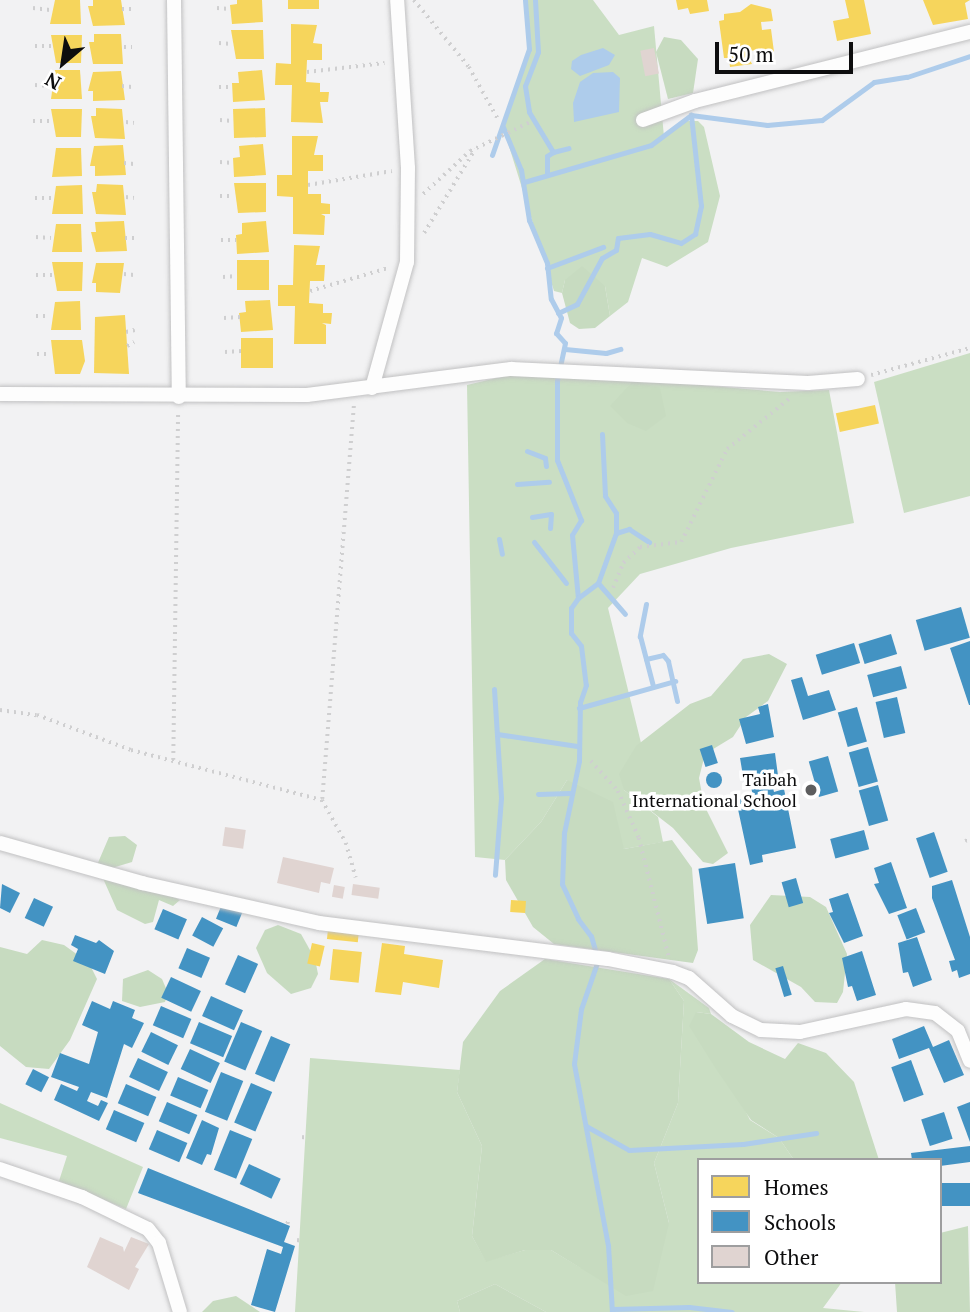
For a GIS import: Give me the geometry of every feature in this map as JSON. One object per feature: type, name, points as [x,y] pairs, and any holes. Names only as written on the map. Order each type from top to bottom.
[{"type":"street","points":[[174,0],[179,397]]},
{"type":"street","points":[[372,388],[407,262],[408,168],[404,60],[397,0]]},
{"type":"street","points":[[643,120],[695,101],[970,32]]},
{"type":"street","points":[[0,394],[307,396],[511,369],[555,368],[808,383],[858,379]]},
{"type":"street","points":[[0,843],[142,883],[319,923],[608,959],[673,972],[689,978],[732,1016],[761,1030],[800,1032],[906,1009],[934,1013],[958,1031],[970,1060]]},
{"type":"street","points":[[0,1169],[82,1197],[148,1230],[159,1243],[180,1312]]},
{"type":"path","points":[[413,0],[469,67],[499,121]]},
{"type":"path","points":[[33,8],[50,10]]},
{"type":"path","points":[[217,8],[230,9]]},
{"type":"path","points":[[122,9],[133,9]]},
{"type":"path","points":[[219,43],[232,44]]},
{"type":"path","points":[[35,46],[51,46]]},
{"type":"path","points":[[124,47],[132,47]]},
{"type":"path","points":[[307,72],[404,60]]},
{"type":"path","points":[[35,85],[51,86]]},
{"type":"path","points":[[122,86],[132,87]]},
{"type":"path","points":[[219,87],[232,87]]},
{"type":"path","points":[[220,120],[233,121]]},
{"type":"path","points":[[33,121],[51,121]]},
{"type":"path","points":[[408,206],[475,149],[532,121]]},
{"type":"path","points":[[126,122],[134,123]]},
{"type":"path","points":[[421,239],[475,149]]},
{"type":"path","points":[[220,162],[233,163]]},
{"type":"path","points":[[124,163],[134,164]]},
{"type":"path","points":[[308,185],[408,168]]},
{"type":"path","points":[[220,196],[234,196]]},
{"type":"path","points":[[126,197],[134,198]]},
{"type":"path","points":[[35,198],[52,198]]},
{"type":"path","points":[[36,237],[51,238]]},
{"type":"path","points":[[125,238],[134,238]]},
{"type":"path","points":[[221,240],[236,240]]},
{"type":"path","points":[[310,291],[407,262]]},
{"type":"path","points":[[124,274],[134,275]]},
{"type":"path","points":[[36,275],[52,275]]},
{"type":"path","points":[[223,276],[237,276]]},
{"type":"path","points":[[36,316],[50,316]]},
{"type":"path","points":[[224,318],[240,317]]},
{"type":"path","points":[[127,332],[135,330]]},
{"type":"path","points":[[127,346],[134,342]]},
{"type":"path","points":[[858,379],[970,348]]},
{"type":"path","points":[[225,352],[241,351]]},
{"type":"path","points":[[37,354],[51,354]]},
{"type":"path","points":[[613,588],[624,563],[640,547],[681,541],[727,449],[808,383]]},
{"type":"path","points":[[355,390],[322,800],[346,843],[356,878]]},
{"type":"path","points":[[173,760],[179,397]]},
{"type":"path","points":[[0,710],[37,715],[83,735],[322,800]]},
{"type":"path","points":[[591,761],[618,791],[639,838],[673,972]]},
{"type":"path","points":[[302,1137],[309,1138]]},
{"type":"green space","points":[[525,0],[593,0],[619,35],[654,26],[664,137],[681,121],[698,121],[704,127],[720,196],[708,242],[667,267],[642,258],[628,302],[610,316],[605,286],[565,280],[562,293],[554,291],[503,127],[529,49]]},
{"type":"green space","points":[[664,37],[681,40],[698,59],[693,93],[668,99],[656,52]]},
{"type":"green space","points":[[582,266],[605,286],[610,316],[595,328],[579,329],[570,323],[562,293],[565,280]]},
{"type":"green space","points":[[970,353],[970,496],[904,513],[874,382]]},
{"type":"green space","points":[[571,374],[780,392],[829,390],[854,523],[731,548],[640,574],[608,608],[641,743],[624,790],[658,817],[663,842],[624,849],[567,780],[541,822],[505,860],[475,857],[467,385],[505,376]]},
{"type":"green space","points":[[633,381],[660,388],[666,416],[646,431],[627,423],[610,406]]},
{"type":"green space","points":[[769,654],[787,664],[768,701],[746,717],[733,737],[705,754],[699,778],[704,805],[728,853],[713,864],[703,862],[673,828],[624,790],[619,774],[636,746],[690,704],[711,696],[743,659]]},
{"type":"green space","points":[[567,780],[613,802],[624,849],[672,840],[692,868],[698,950],[693,963],[554,944],[533,927],[506,880],[505,860],[541,822]]},
{"type":"green space","points":[[125,836],[137,845],[132,862],[112,868],[180,900],[173,906],[159,900],[153,922],[145,924],[117,910],[97,865],[109,837]]},
{"type":"green space","points":[[771,895],[810,897],[826,907],[847,954],[843,992],[837,1003],[815,1002],[801,987],[753,960],[750,925]]},
{"type":"green space","points":[[278,925],[301,934],[315,959],[318,974],[311,988],[291,994],[267,973],[256,948],[265,930]]},
{"type":"green space","points":[[42,940],[64,945],[89,963],[97,979],[70,1040],[49,1069],[26,1067],[0,1046],[0,947],[27,954]]},
{"type":"green space","points":[[545,959],[669,979],[684,1001],[678,1103],[654,1163],[669,1223],[653,1291],[626,1296],[551,1250],[525,1250],[486,1262],[472,1236],[482,1146],[457,1092],[463,1042],[500,991]]},
{"type":"green space","points":[[148,970],[162,979],[168,993],[165,1002],[140,1007],[122,1001],[123,979]]},
{"type":"green space","points":[[669,979],[709,1008],[711,1014],[696,1012],[750,1120],[779,1138],[793,1158],[697,1158],[697,1284],[841,1284],[823,1308],[864,1312],[546,1312],[495,1284],[457,1301],[460,1312],[295,1312],[310,1058],[460,1070],[457,1092],[482,1146],[472,1236],[486,1261],[525,1250],[551,1250],[581,1268],[669,1223],[654,1163],[678,1103],[684,1001]]},
{"type":"green space","points":[[696,1012],[711,1014],[749,1042],[785,1059],[798,1043],[826,1053],[854,1082],[878,1158],[793,1158],[779,1138],[751,1120],[689,1026]]},
{"type":"green space","points":[[0,1103],[143,1167],[126,1209],[59,1181],[67,1156],[0,1138]]},
{"type":"green space","points":[[968,1226],[970,1312],[897,1312],[895,1284],[942,1284],[942,1232]]},
{"type":"green space","points":[[495,1284],[546,1312],[460,1312],[457,1301]]},
{"type":"green space","points":[[236,1296],[260,1312],[202,1312],[213,1301]]},
{"type":"water","points":[[603,48],[615,55],[609,65],[580,76],[571,69],[572,61],[581,55]]},
{"type":"water","points":[[613,72],[620,78],[619,112],[574,122],[573,103],[580,82],[593,73]]},
{"type":"building: Homes","points":[[55,0],[80,0],[81,24],[50,24]]},
{"type":"building: Homes","points":[[93,0],[121,0],[125,25],[93,26],[88,6],[93,6]]},
{"type":"building: Homes","points":[[237,0],[262,0],[263,22],[232,24],[230,5],[237,4]]},
{"type":"building: Homes","points":[[288,0],[319,0],[319,9],[288,9]]},
{"type":"building: Homes","points":[[676,0],[707,0],[709,11],[690,14],[688,8],[678,10]]},
{"type":"building: Homes","points":[[845,0],[864,0],[871,34],[837,41],[833,21],[849,18]]},
{"type":"building: Homes","points":[[923,0],[970,0],[965,3],[968,19],[933,25]]},
{"type":"building: Homes","points":[[751,4],[771,9],[773,21],[761,22],[762,30],[771,29],[774,52],[745,50],[752,64],[730,67],[729,58],[724,58],[719,21],[724,20],[724,14],[740,12]]},
{"type":"building: Homes","points":[[291,24],[317,25],[313,43],[322,44],[322,60],[307,60],[306,82],[320,83],[320,92],[329,92],[328,102],[320,102],[323,123],[291,122],[292,85],[275,85],[276,63],[291,64]]},
{"type":"building: Homes","points":[[231,30],[263,30],[264,59],[236,59]]},
{"type":"building: Homes","points":[[94,34],[121,34],[123,64],[93,64],[89,42],[94,42]]},
{"type":"building: Homes","points":[[51,35],[82,35],[81,63],[56,63]]},
{"type":"building: Homes","points":[[55,70],[80,70],[82,99],[51,99]]},
{"type":"building: Homes","points":[[262,70],[265,100],[233,102],[232,83],[239,83],[238,72]]},
{"type":"building: Homes","points":[[121,71],[125,100],[93,101],[93,91],[88,91],[93,72]]},
{"type":"building: Homes","points":[[96,108],[122,109],[125,139],[95,138],[91,116],[96,116]]},
{"type":"building: Homes","points":[[265,108],[266,137],[234,138],[233,109]]},
{"type":"building: Homes","points":[[51,109],[82,109],[81,137],[56,137]]},
{"type":"building: Homes","points":[[292,136],[318,136],[314,155],[323,155],[323,171],[308,171],[308,194],[321,194],[321,203],[330,204],[330,214],[321,214],[325,216],[324,235],[293,234],[293,197],[277,196],[277,175],[292,175]]},
{"type":"building: Homes","points":[[263,144],[266,175],[234,177],[233,158],[240,157],[239,146]]},
{"type":"building: Homes","points":[[123,145],[126,175],[95,176],[95,166],[90,166],[94,146]]},
{"type":"building: Homes","points":[[56,148],[81,148],[82,176],[52,177]]},
{"type":"building: Homes","points":[[234,183],[266,183],[266,212],[238,213]]},
{"type":"building: Homes","points":[[97,184],[123,185],[126,215],[96,214],[92,192],[96,192]]},
{"type":"building: Homes","points":[[82,185],[83,214],[52,214],[56,186]]},
{"type":"building: Homes","points":[[124,221],[127,251],[96,252],[91,232],[96,232],[95,222]]},
{"type":"building: Homes","points":[[266,221],[269,252],[237,254],[236,235],[242,234],[242,223]]},
{"type":"building: Homes","points":[[56,224],[81,224],[82,252],[52,252]]},
{"type":"building: Homes","points":[[294,245],[320,246],[316,265],[325,265],[324,281],[310,281],[309,303],[323,304],[323,313],[332,313],[331,324],[322,323],[326,325],[326,344],[294,344],[295,306],[278,306],[278,285],[293,285]]},
{"type":"building: Homes","points":[[237,260],[269,260],[269,290],[237,290]]},
{"type":"building: Homes","points":[[52,262],[83,262],[82,291],[57,291]]},
{"type":"building: Homes","points":[[96,263],[124,263],[120,293],[96,292],[96,283],[92,283]]},
{"type":"building: Homes","points":[[270,300],[273,330],[241,332],[239,313],[246,312],[245,301]]},
{"type":"building: Homes","points":[[80,301],[81,330],[51,330],[55,302]]},
{"type":"building: Homes","points":[[125,315],[129,374],[94,373],[95,317]]},
{"type":"building: Homes","points":[[241,338],[273,338],[273,368],[241,368]]},
{"type":"building: Homes","points":[[51,340],[82,340],[85,361],[80,374],[55,374]]},
{"type":"building: Homes","points":[[875,405],[879,424],[840,432],[836,413]]},
{"type":"building: Homes","points":[[511,900],[526,901],[525,913],[510,912]]},
{"type":"building: Homes","points":[[328,929],[359,932],[358,942],[327,939]]},
{"type":"building: Homes","points":[[312,943],[325,946],[320,966],[307,963]]},
{"type":"building: Homes","points":[[382,943],[405,946],[404,954],[443,960],[439,988],[403,982],[401,995],[375,992]]},
{"type":"building: Homes","points":[[333,949],[362,952],[359,983],[330,980]]},
{"type":"building: Schools","points":[[961,607],[970,638],[925,651],[916,620]]},
{"type":"building: Schools","points":[[891,634],[897,654],[865,664],[858,644]]},
{"type":"building: Schools","points":[[970,641],[970,705],[969,705],[950,648]]},
{"type":"building: Schools","points":[[854,643],[860,663],[822,675],[816,655]]},
{"type":"building: Schools","points":[[901,666],[907,688],[873,697],[867,675]]},
{"type":"building: Schools","points":[[802,677],[808,696],[829,690],[836,710],[803,720],[791,680]]},
{"type":"building: Schools","points":[[897,697],[905,733],[884,738],[876,702]]},
{"type":"building: Schools","points":[[768,704],[774,737],[746,744],[739,719],[760,714],[758,707]]},
{"type":"building: Schools","points":[[857,707],[867,742],[848,747],[838,713]]},
{"type":"building: Schools","points":[[712,745],[718,763],[706,767],[700,749]]},
{"type":"building: Schools","points":[[868,747],[878,782],[859,787],[849,753]]},
{"type":"building: Schools","points":[[775,753],[779,783],[772,784],[774,792],[784,789],[796,848],[762,855],[763,862],[750,865],[736,800],[753,796],[751,787],[745,788],[740,758]]},
{"type":"building: Schools","points":[[828,756],[838,792],[819,797],[809,762]]},
{"type":"building: Schools","points":[[714,772],[722,780],[714,788],[706,780]]},
{"type":"building: Schools","points":[[878,785],[888,821],[869,826],[859,791]]},
{"type":"building: Schools","points":[[864,830],[869,849],[835,858],[830,839]]},
{"type":"building: Schools","points":[[934,832],[948,872],[930,878],[916,838]]},
{"type":"building: Schools","points":[[891,862],[907,908],[889,914],[874,884],[879,883],[874,868]]},
{"type":"building: Schools","points":[[735,863],[744,918],[707,924],[698,869]]},
{"type":"building: Schools","points":[[796,878],[803,903],[789,907],[782,882]]},
{"type":"building: Schools","points":[[952,880],[970,937],[970,974],[959,978],[957,970],[952,972],[949,961],[955,960],[932,898],[932,886]]},
{"type":"building: Schools","points":[[2,884],[20,893],[10,913],[0,908]]},
{"type":"building: Schools","points":[[848,893],[863,936],[844,943],[829,913],[833,912],[829,899]]},
{"type":"building: Schools","points":[[34,898],[53,907],[44,927],[25,918]]},
{"type":"building: Schools","points":[[222,904],[242,912],[236,927],[216,919]]},
{"type":"building: Schools","points":[[916,908],[925,932],[907,939],[897,915]]},
{"type":"building: Schools","points":[[163,909],[187,919],[178,939],[154,929]]},
{"type":"building: Schools","points":[[202,917],[223,928],[213,947],[192,936]]},
{"type":"building: Schools","points":[[75,935],[96,943],[99,940],[114,951],[105,974],[73,961],[78,949],[71,945]]},
{"type":"building: Schools","points":[[917,937],[932,980],[913,987],[908,972],[903,973],[898,943]]},
{"type":"building: Schools","points":[[187,948],[210,958],[201,978],[178,968]]},
{"type":"building: Schools","points":[[862,951],[876,995],[857,1001],[852,986],[848,987],[842,958]]},
{"type":"building: Schools","points":[[238,955],[258,964],[245,993],[225,984]]},
{"type":"building: Schools","points":[[783,966],[792,995],[784,997],[775,968]]},
{"type":"building: Schools","points":[[171,977],[201,991],[191,1012],[161,998]]},
{"type":"building: Schools","points":[[211,996],[243,1010],[234,1030],[202,1016]]},
{"type":"building: Schools","points":[[92,1001],[110,1009],[113,1001],[135,1010],[132,1018],[144,1023],[132,1048],[124,1044],[107,1098],[91,1092],[87,1101],[98,1106],[101,1100],[108,1103],[99,1121],[54,1100],[61,1084],[77,1091],[79,1087],[51,1077],[60,1053],[89,1064],[98,1032],[82,1025]]},
{"type":"building: Schools","points":[[161,1006],[191,1019],[183,1038],[153,1025]]},
{"type":"building: Schools","points":[[199,1022],[232,1036],[223,1057],[190,1043]]},
{"type":"building: Schools","points":[[241,1022],[262,1031],[245,1071],[224,1062]]},
{"type":"building: Schools","points":[[924,1026],[933,1047],[949,1040],[964,1075],[944,1083],[929,1048],[899,1059],[892,1039]]},
{"type":"building: Schools","points":[[151,1032],[178,1045],[168,1065],[141,1052]]},
{"type":"building: Schools","points":[[271,1036],[290,1044],[274,1082],[255,1074]]},
{"type":"building: Schools","points":[[190,1049],[220,1063],[211,1083],[181,1069]]},
{"type":"building: Schools","points":[[138,1058],[168,1072],[159,1091],[129,1077]]},
{"type":"building: Schools","points":[[911,1060],[924,1095],[904,1102],[891,1067]]},
{"type":"building: Schools","points":[[33,1069],[49,1077],[41,1092],[25,1084]]},
{"type":"building: Schools","points":[[221,1072],[243,1081],[227,1121],[205,1112]]},
{"type":"building: Schools","points":[[178,1077],[208,1090],[201,1108],[170,1095]]},
{"type":"building: Schools","points":[[251,1083],[272,1092],[255,1132],[234,1123]]},
{"type":"building: Schools","points":[[126,1084],[156,1097],[148,1116],[118,1103]]},
{"type":"building: Schools","points":[[167,1102],[197,1115],[189,1134],[159,1121]]},
{"type":"building: Schools","points":[[970,1102],[970,1142],[957,1107]]},
{"type":"building: Schools","points":[[114,1110],[144,1123],[136,1142],[106,1129]]},
{"type":"building: Schools","points":[[944,1112],[953,1139],[930,1146],[921,1119]]},
{"type":"building: Schools","points":[[202,1120],[219,1128],[211,1155],[207,1154],[202,1165],[186,1158]]},
{"type":"building: Schools","points":[[157,1130],[187,1143],[179,1162],[149,1149]]},
{"type":"building: Schools","points":[[230,1130],[252,1139],[236,1179],[214,1170]]},
{"type":"building: Schools","points":[[970,1146],[970,1162],[942,1166],[942,1158],[912,1158],[911,1153]]},
{"type":"building: Schools","points":[[249,1164],[281,1179],[271,1199],[240,1184]]},
{"type":"building: Schools","points":[[148,1168],[290,1226],[284,1242],[295,1246],[275,1312],[251,1305],[267,1249],[281,1254],[283,1247],[138,1193]]},
{"type":"building: Schools","points":[[942,1183],[970,1183],[970,1206],[942,1206]]},
{"type":"building: Other","points":[[654,48],[659,74],[645,76],[640,51]]},
{"type":"building: Other","points":[[225,827],[246,830],[243,849],[222,846]]},
{"type":"building: Other","points":[[283,857],[334,868],[330,884],[321,882],[319,893],[277,883]]},
{"type":"building: Other","points":[[353,884],[380,888],[378,899],[351,895]]},
{"type":"building: Other","points":[[334,885],[345,887],[343,899],[332,897]]},
{"type":"building: Other","points":[[100,1237],[123,1247],[124,1252],[131,1237],[149,1244],[135,1267],[139,1269],[129,1290],[87,1267]]},
{"type":"waterway","points":[[492,155],[529,49],[525,0]]},
{"type":"waterway","points":[[535,0],[538,52],[525,86],[529,112],[553,152],[547,156],[547,175]]},
{"type":"waterway","points":[[524,182],[651,145],[691,115],[767,125],[822,120],[874,82],[907,77],[970,56]]},
{"type":"waterway","points":[[558,313],[577,304],[602,258],[616,250],[618,238],[650,234],[681,243],[695,234],[701,206],[691,115]]},
{"type":"waterway","points":[[503,127],[521,170],[529,220],[547,263],[551,299],[561,318],[556,333],[565,343],[557,381],[557,460],[581,520],[572,535],[578,598],[571,608],[571,633],[581,646],[586,685],[580,702],[579,761],[564,833],[562,884],[578,919],[591,936],[598,960],[581,1009],[574,1064],[608,1245],[612,1312]]},
{"type":"waterway","points":[[553,152],[569,148]]},
{"type":"waterway","points":[[547,268],[603,247]]},
{"type":"waterway","points":[[565,349],[606,353],[620,349]]},
{"type":"waterway","points":[[602,434],[605,496],[616,513],[616,533]]},
{"type":"waterway","points":[[527,451],[545,458],[546,466]]},
{"type":"waterway","points":[[517,484],[549,482]]},
{"type":"waterway","points":[[532,517],[551,514],[550,528]]},
{"type":"waterway","points":[[578,598],[598,583],[616,533],[629,529],[649,542]]},
{"type":"waterway","points":[[499,539],[502,554]]},
{"type":"waterway","points":[[534,542],[566,583]]},
{"type":"waterway","points":[[598,583],[625,614]]},
{"type":"waterway","points":[[646,604],[640,636],[653,686]]},
{"type":"waterway","points":[[646,659],[663,655],[668,661],[677,701]]},
{"type":"waterway","points":[[579,708],[675,681]]},
{"type":"waterway","points":[[494,689],[501,798],[495,875]]},
{"type":"waterway","points":[[497,734],[577,746]]},
{"type":"waterway","points":[[538,794],[570,793]]},
{"type":"waterway","points":[[586,1126],[629,1150],[743,1144],[816,1133]]},
{"type":"waterway","points":[[612,1309],[689,1307],[732,1312]]},
{"type":"place","name":"Taibah International School","points":[[811,790]]}]
